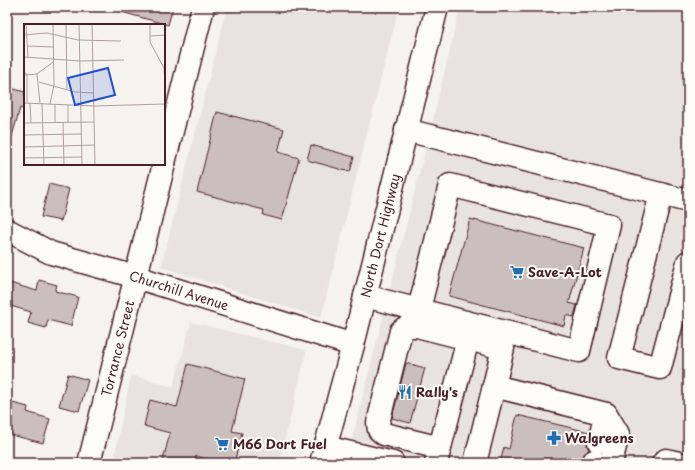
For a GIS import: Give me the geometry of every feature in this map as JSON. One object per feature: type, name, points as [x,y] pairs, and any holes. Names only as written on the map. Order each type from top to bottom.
[{"type":"street","name":"Torrance Street","points":[[165,160],[203,7]]},
{"type":"street","name":"North Dort Highway","points":[[323,455],[353,345],[437,7]]},
{"type":"street","points":[[406,130],[688,201]]},
{"type":"street","name":"Torrance Street","points":[[89,463],[164,165]]},
{"type":"street","points":[[365,296],[579,351],[609,225],[450,185],[419,309]]},
{"type":"street","points":[[661,194],[619,358],[660,368],[688,262]]},
{"type":"street","name":"Churchill Avenue","points":[[7,230],[51,253],[136,277],[353,345]]},
{"type":"street","points":[[468,339],[438,455],[384,434],[379,430],[378,423],[401,331],[408,326],[417,326],[468,339],[503,348],[475,463]]},
{"type":"street","points":[[494,386],[606,414],[618,434],[599,457]]},
{"type":"street","points":[[323,455],[384,462]]},
{"type":"street","points":[[663,463],[666,460],[679,463]]},
{"type":"shaded area","points":[[227,7],[399,7],[321,318],[161,267]]},
{"type":"shaded area","points":[[460,7],[688,7],[688,463],[346,463]]},
{"type":"shaded area","points":[[191,322],[307,350],[279,463],[113,463],[131,375],[173,387]]},
{"type":"building","points":[[119,7],[173,7],[168,25],[118,11]]},
{"type":"building","points":[[7,87],[24,92],[24,109],[20,108],[11,140],[7,140]]},
{"type":"building","points":[[217,112],[284,129],[278,152],[299,158],[282,220],[263,215],[264,210],[197,192]]},
{"type":"building","points":[[311,145],[354,157],[350,172],[307,160]]},
{"type":"building","points":[[49,184],[69,189],[61,221],[41,217]]},
{"type":"building","name":"Save-A-Lot","points":[[470,219],[584,248],[569,303],[577,305],[574,317],[566,315],[564,326],[449,296]]},
{"type":"building","points":[[39,280],[57,285],[55,291],[78,297],[71,326],[48,320],[46,328],[28,323],[31,312],[7,305],[7,291],[10,283],[37,291]]},
{"type":"building","name":"Rally's","points":[[406,363],[425,368],[410,423],[392,418]]},
{"type":"building","points":[[188,364],[245,379],[232,431],[242,433],[234,463],[222,463],[196,456],[195,463],[174,463],[163,460],[170,433],[144,426],[150,400],[177,407]]},
{"type":"building","points":[[68,374],[88,380],[79,411],[59,406]]},
{"type":"building","points":[[9,402],[28,407],[27,412],[50,419],[43,443],[7,434],[7,410]]},
{"type":"building","name":"Walgreens","points":[[517,415],[589,432],[587,445],[589,450],[583,455],[581,463],[500,463],[504,447],[509,449]]},
{"type":"place","name":"Save-A-Lot","points":[[517,272]]},
{"type":"place","name":"Rally's","points":[[405,392]]},
{"type":"place","name":"Walgreens","points":[[554,438]]},
{"type":"place","name":"M66 Dort Fuel","points":[[222,444]]}]
